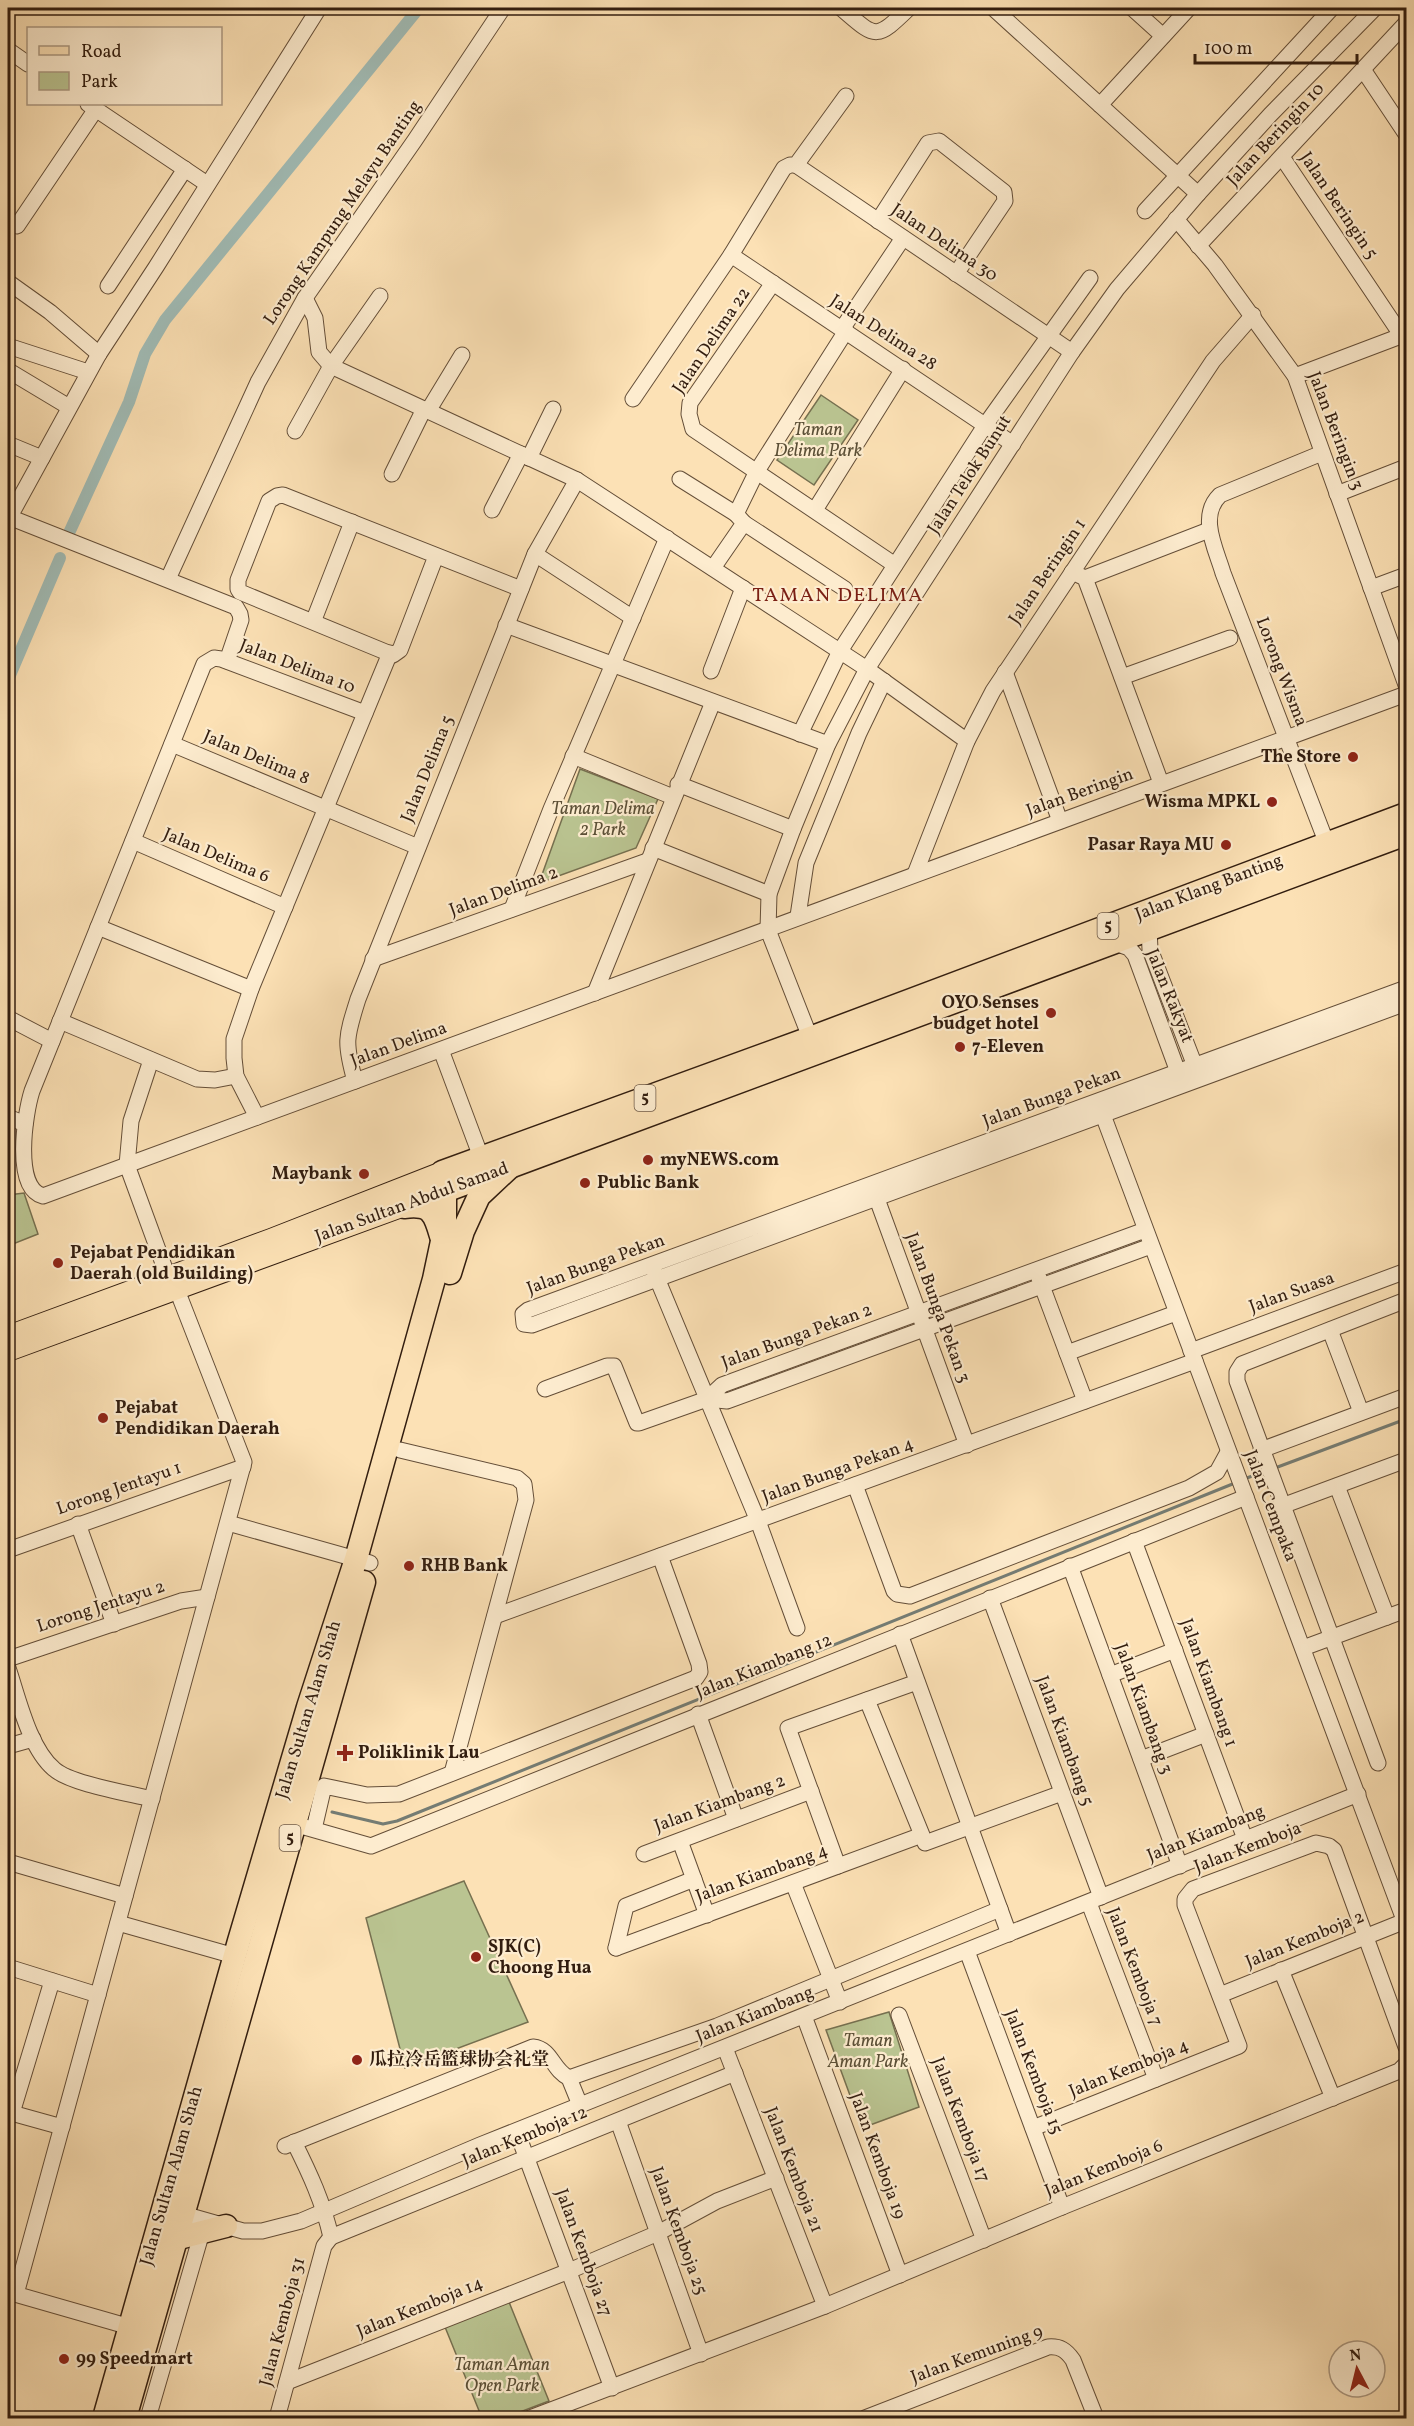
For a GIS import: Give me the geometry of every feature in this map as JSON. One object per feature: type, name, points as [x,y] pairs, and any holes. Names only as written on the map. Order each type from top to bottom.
[{"type":"highway","name":"Jalan Klang Banting","points":[[814,1046],[1407,814]]},
{"type":"highway","name":"Jalan Klang Banting","points":[[814,1046],[1115,943],[1407,834]]},
{"type":"highway","name":"Jalan Sultan Abdul Samad","points":[[458,1174],[510,1167],[814,1046]]},
{"type":"highway","name":"Jalan Sultan Abdul Samad","points":[[458,1174],[814,1046]]},
{"type":"highway","points":[[463,1231],[479,1196],[510,1167]]},
{"type":"highway","name":"5","points":[[458,1174],[463,1231]]},
{"type":"highway","name":"Jalan Sultan Alam Shah","points":[[214,2064],[304,1826],[363,1561],[443,1243],[458,1174]]},
{"type":"highway","points":[[404,1207],[417,1205],[430,1210],[436,1220],[443,1243]]},
{"type":"highway","name":"Jalan Sultan Alam Shah","points":[[125,2418],[139,2329],[214,2064],[298,1740],[363,1561],[400,1450],[463,1231]]},
{"type":"highway","name":"Jalan Sultan Alam Shah","points":[[104,2418],[175,2239],[173,2211]]},
{"type":"highway","points":[[175,2239],[226,2226]]},
{"type":"main road","name":"Jalan Sultan Abdul Samad","points":[[8,1336],[404,1207],[458,1174]]},
{"type":"main road","name":"Jalan Sultan Abdul Samad","points":[[8,1351],[172,1284],[458,1174]]},
{"type":"street","points":[[8,1117],[25,1124],[32,1091],[204,664],[221,660],[241,620],[236,607],[8,518],[88,372],[319,8]]},
{"type":"street","name":"Lorong Kampung Melayu Banting","points":[[168,579],[258,382],[305,298],[503,8]]},
{"type":"street","points":[[841,8],[867,30],[877,32],[888,28],[909,8]]},
{"type":"street","points":[[993,8],[1198,194]]},
{"type":"street","points":[[1132,8],[1163,36]]},
{"type":"street","points":[[1100,105],[1189,8]]},
{"type":"street","points":[[1145,211],[1332,8]]},
{"type":"street","name":"Jalan Telok Bunut","points":[[814,1046],[768,930],[769,894],[793,828],[828,744],[867,669],[1072,352],[1118,289],[1176,219],[1270,115],[1375,8]]},
{"type":"street","name":"Jalan Beringin 10","points":[[1198,246],[1407,23]]},
{"type":"street","points":[[9,53],[27,63]]},
{"type":"street","points":[[1364,71],[1407,134]]},
{"type":"street","points":[[633,399],[731,255],[784,168],[796,165],[846,96]]},
{"type":"street","points":[[17,226],[92,106],[207,184]]},
{"type":"street","points":[[878,221],[928,143],[939,141],[1004,192],[1006,196],[1005,201],[956,274]]},
{"type":"street","name":"Jalan Beringin 5","points":[[1282,157],[1404,335]]},
{"type":"street","name":"Jalan Delima 30","points":[[796,165],[1072,352]]},
{"type":"street","points":[[108,286],[185,169]]},
{"type":"street","name":"Jalan Beringin 3","points":[[1176,219],[1253,315],[1294,376],[1407,685]]},
{"type":"street","points":[[713,568],[740,519],[757,471],[903,238]]},
{"type":"street","name":"Jalan Delima 28","points":[[731,255],[1013,444]]},
{"type":"street","points":[[800,734],[840,651],[986,424],[1090,278]]},
{"type":"street","points":[[8,282],[50,312],[99,354]]},
{"type":"street","name":"Jalan Delima 22","points":[[773,283],[690,403],[688,414],[693,429],[896,565]]},
{"type":"street","points":[[295,431],[331,366],[380,296]]},
{"type":"street","points":[[305,298],[315,318],[319,352],[331,366],[577,480],[867,669],[967,741]]},
{"type":"street","name":"Jalan Beringin 1","points":[[915,874],[967,741],[1005,672],[1079,575],[1213,361],[1253,315]]},
{"type":"street","points":[[1294,376],[1404,335]]},
{"type":"street","points":[[8,346],[88,372]]},
{"type":"street","points":[[30,381],[42,356]]},
{"type":"street","points":[[392,474],[426,410],[462,356]]},
{"type":"street","points":[[815,510],[903,369]]},
{"type":"street","points":[[9,371],[30,381],[69,407]]},
{"type":"street","points":[[492,510],[553,409]]},
{"type":"street","points":[[8,444],[42,458]]},
{"type":"street","name":"Lorong Wisma","points":[[1322,453],[1220,495],[1214,500],[1210,512],[1209,530],[1285,738],[1327,844]]},
{"type":"street","points":[[1337,494],[1407,467]]},
{"type":"street","points":[[680,479],[845,589]]},
{"type":"street","name":"Jalan Delima 5","points":[[355,1081],[346,1051],[347,1038],[373,959],[535,554],[577,480]]},
{"type":"street","points":[[436,556],[398,654],[390,653],[240,592],[238,589],[238,580],[269,501],[277,496],[288,496],[521,590]]},
{"type":"street","points":[[315,617],[352,522]]},
{"type":"street","points":[[1161,783],[1122,677],[1079,575],[1209,530]]},
{"type":"street","points":[[512,909],[573,756],[667,538]]},
{"type":"street","points":[[535,554],[633,618]]},
{"type":"street","points":[[1371,588],[1407,575]]},
{"type":"street","points":[[711,671],[743,588]]},
{"type":"street","points":[[506,626],[828,744]]},
{"type":"street","points":[[1122,677],[1230,638]]},
{"type":"street","points":[[257,1117],[237,1076],[234,1039],[250,989],[390,653]]},
{"type":"street","name":"Jalan Delima 10","points":[[221,660],[365,713]]},
{"type":"street","points":[[1005,672],[1060,821]]},
{"type":"street","points":[[798,916],[806,863],[859,733],[884,681]]},
{"type":"street","name":"Jalan Beringin","points":[[768,930],[798,916],[1407,694]]},
{"type":"street","points":[[595,993],[712,702]]},
{"type":"street","name":"Jalan Delima 8","points":[[172,744],[418,847]]},
{"type":"street","points":[[573,756],[793,828]]},
{"type":"street","name":"Jalan Delima 6","points":[[133,841],[285,907]]},
{"type":"street","points":[[650,855],[769,894]]},
{"type":"street","name":"Jalan Delima 2","points":[[373,959],[512,909],[650,855]]},
{"type":"street","points":[[98,927],[250,989]]},
{"type":"street","name":"Jalan Delima","points":[[25,1124],[24,1159],[31,1189],[43,1196],[768,930]]},
{"type":"street","points":[[1149,930],[1150,949],[1195,1066]]},
{"type":"street","name":"Jalan Rakyat","points":[[1115,943],[1129,948],[1135,955],[1178,1072]]},
{"type":"street","name":"Jalan Bunga Pekan","points":[[1100,1108],[1178,1072],[1407,988]]},
{"type":"street","name":"Jalan Bunga Pekan","points":[[654,1272],[528,1310],[523,1314],[524,1324],[532,1325],[654,1272],[1100,1108],[1407,1004]]},
{"type":"street","points":[[8,1018],[52,1041]]},
{"type":"street","points":[[60,1021],[197,1079],[215,1080],[237,1076]]},
{"type":"street","points":[[441,1050],[458,1174]]},
{"type":"street","points":[[139,2329],[12,2293],[62,2127],[244,1462],[127,1165],[131,1120],[151,1060]]},
{"type":"street","name":"Jalan Cempaka","points":[[1100,1108],[1406,1923]]},
{"type":"street","name":"Jalan Bunga Pekan 3","points":[[874,1191],[967,1444]]},
{"type":"street","name":"Jalan Bunga Pekan 2","points":[[707,1399],[722,1385],[1145,1230]]},
{"type":"street","name":"Jalan Bunga Pekan 2","points":[[707,1399],[727,1401],[1152,1246]]},
{"type":"street","points":[[1036,1270],[1085,1401]]},
{"type":"street","name":"Jalan Suasa","points":[[1193,1356],[1407,1271]]},
{"type":"street","points":[[654,1272],[758,1521],[797,1628]]},
{"type":"street","points":[[1378,1762],[1262,1454],[1237,1381],[1237,1372],[1242,1364],[1407,1300]]},
{"type":"street","points":[[1067,1353],[1176,1313]]},
{"type":"street","points":[[1330,1330],[1361,1412]]},
{"type":"street","name":"Jalan Bunga Pekan 4","points":[[495,1616],[1085,1401],[1193,1356]]},
{"type":"street","points":[[545,1389],[608,1366],[614,1366],[637,1423],[707,1399]]},
{"type":"street","points":[[1262,1454],[1361,1412],[1407,1396]]},
{"type":"street","points":[[400,1450],[516,1478],[524,1484],[526,1500],[452,1773]]},
{"type":"street","points":[[855,1485],[894,1591],[897,1594],[910,1596],[918,1595],[1189,1488],[1216,1472],[1231,1459]]},
{"type":"street","points":[[1282,1506],[1407,1460]]},
{"type":"street","name":"Lorong Jentayu 1","points":[[8,1550],[243,1467]]},
{"type":"street","points":[[1337,1486],[1387,1617]]},
{"type":"street","name":"Jalan Kiambang 12","points":[[304,1826],[370,1846],[1134,1541],[1244,1490]]},
{"type":"street","points":[[228,1523],[363,1561]]},
{"type":"street","points":[[78,1524],[114,1624]]},
{"type":"street","name":"Jalan Kiambang 1","points":[[1134,1541],[1245,1839]]},
{"type":"street","points":[[304,1826],[324,1786],[367,1795],[399,1794],[696,1678],[700,1672],[699,1664],[660,1556]]},
{"type":"street","name":"Jalan Kiambang 3","points":[[1070,1566],[1180,1866]]},
{"type":"street","name":"Lorong Jentayu 2","points":[[8,1659],[181,1601],[207,1597]]},
{"type":"street","name":"Jalan Kiambang 5","points":[[990,1598],[1062,1793],[1095,1900]]},
{"type":"street","points":[[1303,1648],[1407,1610]]},
{"type":"street","points":[[900,1634],[1009,1934]]},
{"type":"street","points":[[1110,1675],[1175,1650]]},
{"type":"street","points":[[8,1668],[33,1739],[45,1760],[61,1774],[152,1799]]},
{"type":"street","points":[[838,1866],[788,1728],[917,1682]]},
{"type":"street","points":[[867,1700],[923,1839]]},
{"type":"street","points":[[698,1714],[736,1819]]},
{"type":"street","points":[[1141,1759],[1206,1734]]},
{"type":"street","points":[[8,1746],[33,1739]]},
{"type":"street","name":"Jalan Kiambang 2","points":[[644,1854],[811,1791]]},
{"type":"street","name":"Jalan Kiambang 4","points":[[694,1879],[626,1906],[616,1948],[838,1866],[923,1839],[970,1828],[1062,1793]]},
{"type":"street","name":"Jalan Kiambang","points":[[173,2211],[243,2231],[262,2231],[301,2221],[579,2105],[1358,1794]]},
{"type":"street","points":[[680,1841],[707,1915]]},
{"type":"street","name":"Jalan Kemboja","points":[[1220,1995],[1185,1905],[1186,1896],[1193,1889],[1316,1843],[1329,1846],[1334,1850],[1366,1937]]},
{"type":"street","points":[[8,1862],[125,1896]]},
{"type":"street","points":[[793,1883],[840,2002]]},
{"type":"street","name":"Jalan Kemboja 7","points":[[1095,1900],[1156,2079]]},
{"type":"street","name":"Jalan Kiambang","points":[[569,2079],[717,2026],[1000,1909]]},
{"type":"street","points":[[118,1923],[224,1953]]},
{"type":"street","name":"Jalan Kemboja 2","points":[[1220,1995],[1406,1923]]},
{"type":"street","points":[[1366,1937],[1407,2047]]},
{"type":"street","name":"Jalan Kemboja 15","points":[[967,1951],[1062,2207]]},
{"type":"street","points":[[8,1967],[98,1995]]},
{"type":"street","points":[[1281,1970],[1333,2098]]},
{"type":"street","points":[[52,1981],[10,2113],[62,2127]]},
{"type":"street","name":"Jalan Kemboja 4","points":[[1033,2128],[1239,2046],[1220,1995]]},
{"type":"street","name":"Jalan Kemboja 17","points":[[899,2015],[984,2240]]},
{"type":"street","name":"Jalan Kemboja 19","points":[[804,2016],[900,2275]]},
{"type":"street","points":[[331,2237],[316,2184],[290,2144],[533,2047],[540,2048],[546,2053],[559,2073],[569,2079],[579,2105]]},
{"type":"street","name":"Jalan Kemboja 21","points":[[725,2048],[825,2306]]},
{"type":"street","name":"Jalan Kemboja 6","points":[[531,2418],[825,2306],[1403,2068]]},
{"type":"street","name":"Jalan Kemboja 12","points":[[331,2237],[735,2073]]},
{"type":"street","name":"Jalan Kemboja 25","points":[[618,2121],[701,2354]]},
{"type":"street","name":"Jalan Kemboja 27","points":[[517,2132],[612,2388]]},
{"type":"street","name":"Jalan Kemboja 14","points":[[287,2382],[568,2271],[658,2233],[717,2200],[776,2178]]},
{"type":"street","points":[[148,2418],[202,2232]]},
{"type":"street","name":"Jalan Kemboja 31","points":[[277,2418],[324,2246],[331,2237]]},
{"type":"street","name":"Jalan Kemuning 9","points":[[865,2418],[995,2366],[1055,2346],[1069,2353],[1073,2360],[1096,2418]]},
{"type":"green space","name":"Taman Delima Park","points":[[821,395],[858,420],[814,485],[777,460]]},
{"type":"green space","name":"Taman Delima 2 Park","points":[[580,769],[658,799],[636,848],[539,883]]},
{"type":"green space","points":[[24,1193],[38,1234],[8,1246],[8,1195]]},
{"type":"green space","points":[[464,1881],[528,2022],[405,2068],[366,1918]]},
{"type":"green space","name":"Taman Aman Park","points":[[889,2012],[919,2107],[862,2128],[826,2030]]},
{"type":"green space","name":"Taman Aman Open Park","points":[[509,2302],[549,2401],[504,2418],[482,2418],[445,2327]]},
{"type":"waterway","points":[[69,533],[129,402],[145,354],[165,320],[419,8]]},
{"type":"waterway","points":[[8,680],[60,558]]},
{"type":"waterway","points":[[1275,1468],[1406,1419]]},
{"type":"waterway","points":[[1244,1479],[1266,1471]]},
{"type":"waterway","points":[[332,1812],[383,1824],[397,1821],[1235,1483]]},
{"type":"place","name":"The Store","points":[[1353,757]]},
{"type":"place","name":"Wisma MPKL","points":[[1272,802]]},
{"type":"place","name":"Pasar Raya MU","points":[[1226,845]]},
{"type":"place","name":"OYO Senses budget hotel","points":[[1051,1013]]},
{"type":"place","name":"7-Eleven","points":[[960,1047]]},
{"type":"place","name":"myNEWS.com","points":[[648,1160]]},
{"type":"place","name":"Maybank","points":[[364,1174]]},
{"type":"place","name":"Public Bank","points":[[585,1183]]},
{"type":"place","name":"Pejabat Pendidikan Daerah (old Building)","points":[[58,1263]]},
{"type":"place","name":"Pejabat Pendidikan Daerah","points":[[103,1418]]},
{"type":"place","name":"RHB Bank","points":[[409,1566]]},
{"type":"place","name":"Poliklinik Lau","points":[[345,1753]]},
{"type":"place","name":"SJK(C) Choong Hua","points":[[476,1957]]},
{"type":"place","name":"瓜拉冷岳篮球协会礼堂","points":[[357,2060]]},
{"type":"place","name":"99 Speedmart","points":[[64,2359]]},
{"type":"district","name":"TAMAN DELIMA","points":[[838,596]]}]
